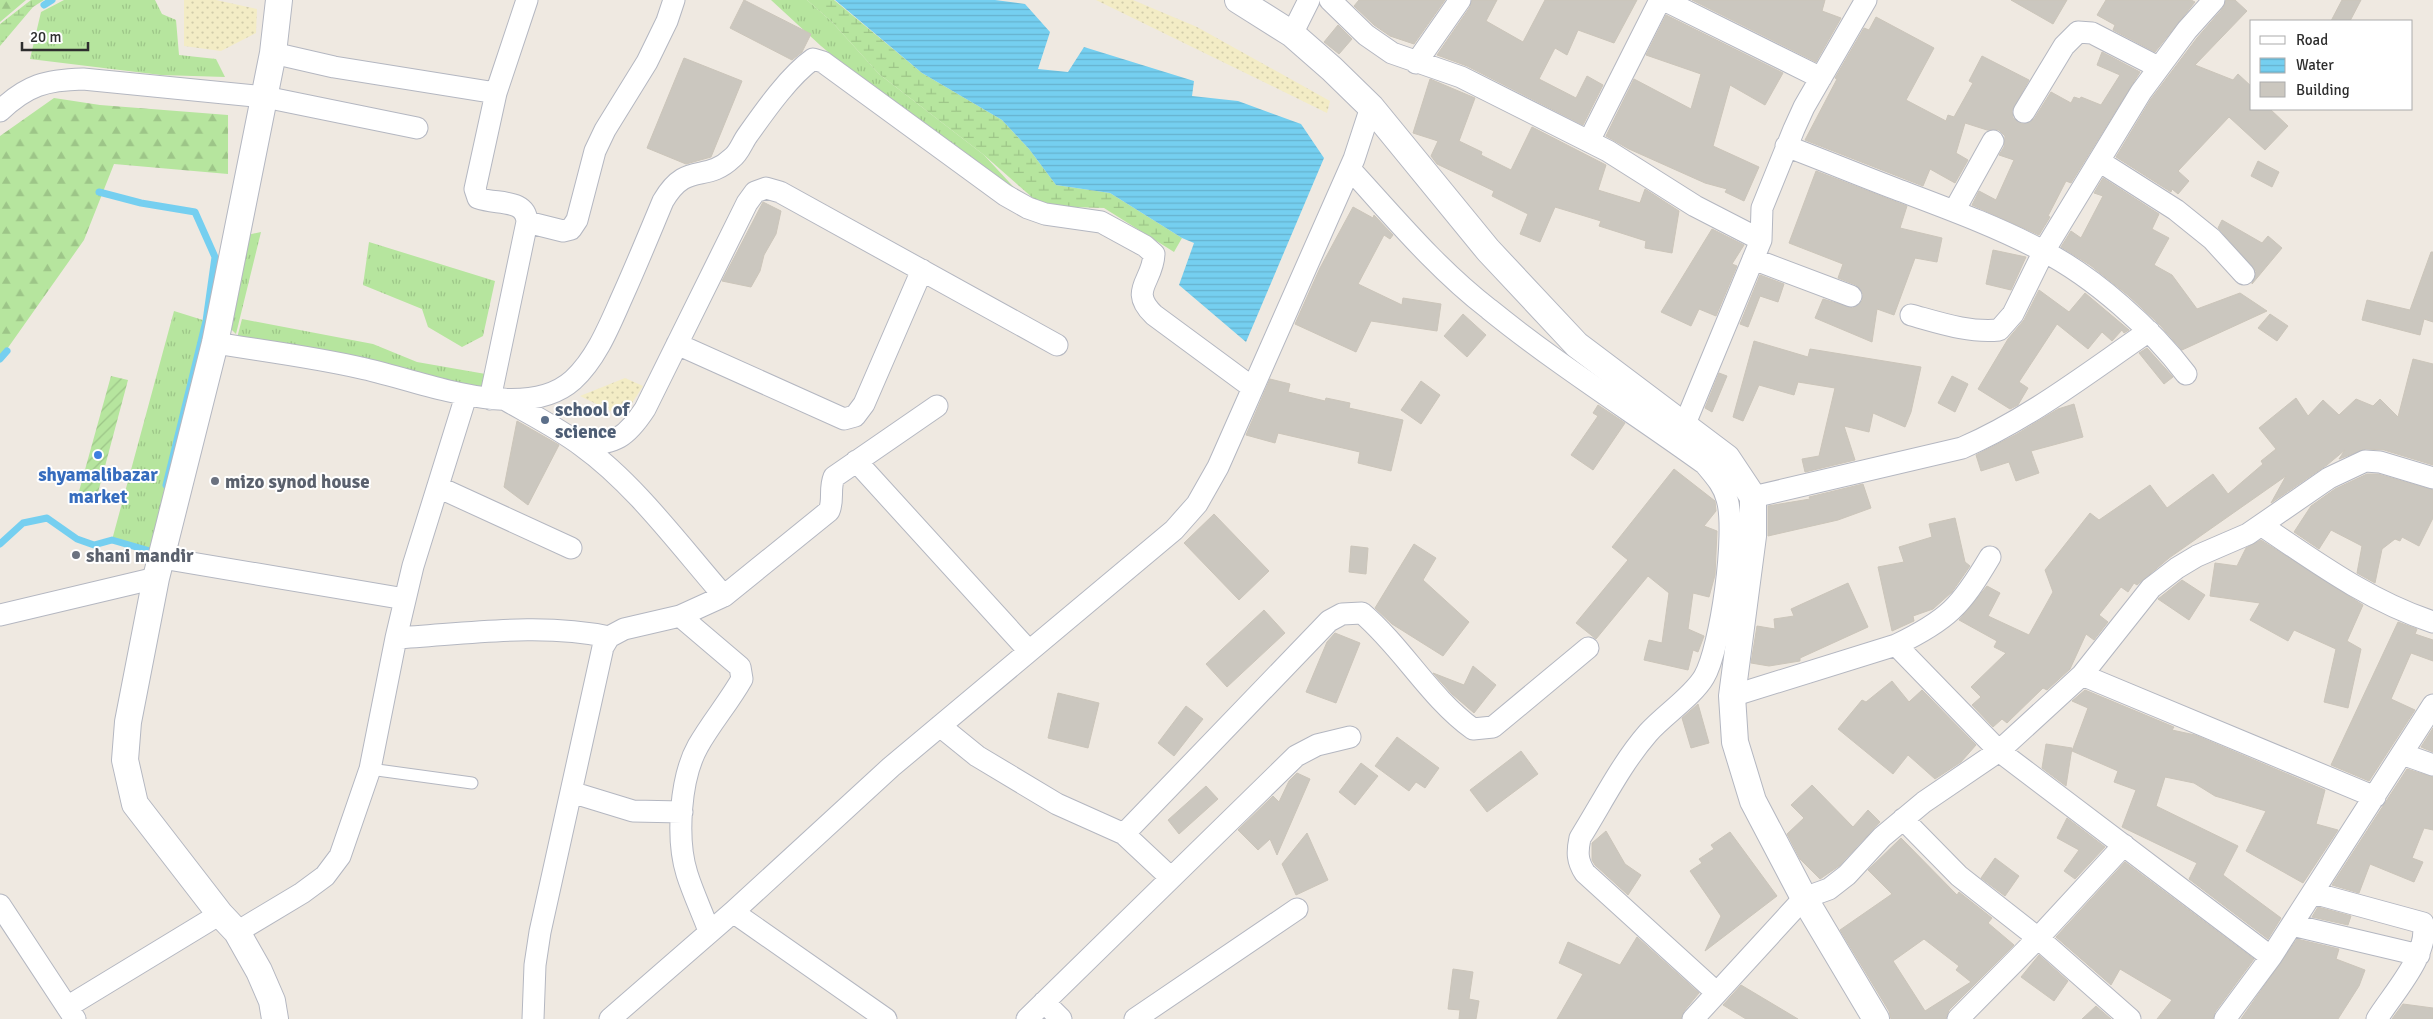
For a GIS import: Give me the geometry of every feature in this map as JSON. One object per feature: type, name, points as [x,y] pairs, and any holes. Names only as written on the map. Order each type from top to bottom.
[{"type":"street","points":[[275,1019],[272,1001],[260,971],[228,923],[134,804],[125,760],[128,722],[159,568],[215,343],[273,53],[279,0]]},
{"type":"street","points":[[497,399],[527,213],[522,207],[478,198],[475,189],[496,93],[527,0]]},
{"type":"street","points":[[527,222],[563,231],[571,229],[577,220],[595,151],[647,62],[667,21],[674,0]]},
{"type":"street","points":[[1238,0],[1292,34],[1371,107],[1488,250],[1571,339],[1621,380],[1727,458],[1753,497],[1753,536],[1732,696],[1735,742],[1753,801],[1804,898],[1876,1019]]},
{"type":"street","points":[[1292,34],[1309,0]]},
{"type":"street","points":[[1330,0],[1366,35],[1392,53],[1416,63],[1461,77],[1589,141],[1695,206],[1757,250],[1851,296]]},
{"type":"street","points":[[1416,63],[1460,0]]},
{"type":"street","points":[[1589,141],[1662,0],[1821,78]]},
{"type":"street","points":[[1684,426],[1757,250],[1762,208],[1786,146],[1821,78],[1866,0]]},
{"type":"street","points":[[1911,316],[1983,332],[1999,330],[2013,314],[2044,251],[2158,68],[2214,0]]},
{"type":"street","points":[[2024,112],[2064,46],[2078,32],[2092,33],[2158,68]]},
{"type":"street","points":[[273,53],[334,67],[496,93]]},
{"type":"street","points":[[215,343],[364,368],[466,396],[497,399],[533,397],[562,388],[586,366],[606,334],[663,201],[672,185],[686,175],[716,170],[733,158],[772,104],[804,65],[813,59],[824,62],[1005,195],[1028,208],[1044,214],[1101,222],[1145,246],[1154,254],[1154,265],[1140,293],[1143,305],[1253,388]]},
{"type":"street","points":[[0,111],[30,88],[53,80],[83,80],[264,97],[417,128]]},
{"type":"street","points":[[610,1019],[733,912],[891,767],[1174,530],[1197,504],[1218,467],[1350,169],[1371,107]]},
{"type":"street","points":[[1954,211],[1993,141]]},
{"type":"street","points":[[1786,146],[1954,211],[2044,251],[2092,283],[2149,331],[2186,374]]},
{"type":"street","points":[[2099,161],[2176,210],[2212,239],[2244,274]]},
{"type":"street","points":[[1350,169],[1458,283],[1482,304],[1573,372],[1705,464],[1720,482],[1727,500],[1730,524],[1724,607],[1711,665],[1693,691],[1662,718],[1632,753],[1580,838],[1578,851],[1578,863],[1585,873],[1717,993]]},
{"type":"street","points":[[582,446],[607,444],[622,437],[634,426],[645,409],[747,203],[755,192],[766,188],[780,192],[1057,345]]},
{"type":"street","points":[[677,344],[844,420],[854,416],[864,404],[922,270]]},
{"type":"street","points":[[1753,497],[1962,448],[1991,436],[2025,416],[2149,331]]},
{"type":"street","points":[[0,905],[71,1013],[228,923],[302,893],[325,876],[340,856],[370,769],[405,599],[466,396]]},
{"type":"street","points":[[497,399],[582,446],[607,467],[643,503],[724,596]]},
{"type":"street","points":[[533,1019],[535,965],[540,932],[603,647],[609,637],[624,629],[680,616],[724,596],[829,511],[832,504],[830,487],[834,477],[937,406]]},
{"type":"street","points":[[856,461],[1029,651]]},
{"type":"street","points":[[1693,1019],[1804,898],[1828,889],[1847,875],[1882,837],[1903,819],[1924,802],[1999,751],[2082,675],[2151,588],[2197,556],[2248,534],[2329,478],[2365,461],[2380,462],[2433,478]]},
{"type":"street","points":[[438,487],[571,548]]},
{"type":"street","points":[[2261,525],[2362,592],[2387,605],[2433,622]]},
{"type":"street","points":[[1732,696],[1896,645],[1939,621],[1959,605],[1990,557]]},
{"type":"street","points":[[0,615],[159,568],[405,599]]},
{"type":"street","points":[[1124,834],[1329,621],[1342,614],[1362,613],[1379,628],[1454,716],[1473,730],[1494,727],[1588,648]]},
{"type":"street","points":[[680,616],[740,667],[742,679],[697,747],[688,773],[682,812],[682,843],[686,872],[709,931]]},
{"type":"street","points":[[396,638],[557,630],[587,632],[609,637]]},
{"type":"street","points":[[1896,645],[1999,751],[2271,957]]},
{"type":"street","points":[[2082,675],[2374,797]]},
{"type":"street","points":[[2225,1019],[2271,957],[2433,705]]},
{"type":"street","points":[[940,726],[977,756],[1057,804],[1124,834],[1171,878]]},
{"type":"street","points":[[1027,1019],[1296,756],[1317,745],[1350,737]]},
{"type":"street","points":[[2402,754],[2433,765]]},
{"type":"street","points":[[571,792],[633,812],[682,812]]},
{"type":"street","points":[[1903,819],[1959,876],[2038,938],[2130,1019]]},
{"type":"street","points":[[1958,1019],[2038,938],[2124,845]]},
{"type":"street","points":[[2313,893],[2423,923],[2425,933],[2419,954],[2376,1019]]},
{"type":"street","points":[[1135,1019],[1297,909]]},
{"type":"street","points":[[733,912],[886,1019]]},
{"type":"street","points":[[2292,925],[2419,954]]},
{"type":"street","points":[[1044,1002],[1061,1019]]},
{"type":"lane","points":[[370,769],[472,783]]},
{"type":"green space","points":[[0,0],[26,0],[0,22]]},
{"type":"green space","points":[[31,0],[44,0],[33,7],[0,46],[0,24]]},
{"type":"green space","points":[[64,0],[155,0],[162,14],[176,20],[179,55],[216,59],[225,77],[161,75],[30,59],[41,12]]},
{"type":"green space","points":[[771,0],[807,0],[832,22],[879,74],[984,155],[1022,196],[909,120],[821,46]]},
{"type":"green space","points":[[807,0],[834,0],[922,73],[1002,120],[1029,149],[1056,185],[1110,193],[1182,238],[1174,252],[1104,208],[1042,206],[984,155],[879,74],[832,22]]},
{"type":"green space","points":[[54,98],[100,105],[228,115],[228,174],[114,164],[84,240],[0,359],[0,136]]},
{"type":"green space","points":[[261,232],[236,334],[222,320],[243,236]]},
{"type":"green space","points":[[369,242],[495,281],[483,336],[462,347],[428,327],[422,309],[363,285]]},
{"type":"green space","points":[[174,311],[206,321],[150,551],[112,540]]},
{"type":"green space","points":[[242,319],[373,344],[417,362],[497,376],[494,390],[237,338]]},
{"type":"green space","points":[[111,376],[128,380],[96,500],[78,495]]},
{"type":"sand","points":[[184,0],[216,0],[257,9],[256,33],[221,51],[184,46]]},
{"type":"sand","points":[[1096,0],[1133,0],[1197,27],[1330,101],[1327,113]]},
{"type":"sand","points":[[625,378],[643,386],[623,417],[580,396]]},
{"type":"water","points":[[835,0],[995,0],[1025,4],[1050,32],[1038,69],[1068,72],[1084,47],[1194,81],[1192,96],[1238,101],[1301,124],[1324,158],[1246,342],[1179,285],[1194,243],[1182,238],[1110,193],[1056,185],[1029,149],[1002,120],[922,73]]},
{"type":"building","points":[[744,0],[811,34],[802,52],[792,60],[730,28]]},
{"type":"building","points":[[1359,0],[1445,0],[1414,44],[1390,36],[1374,25],[1354,6]]},
{"type":"building","points":[[1472,0],[1497,0],[1486,21],[1523,42],[1545,0],[1637,0],[1614,43],[1578,30],[1567,55],[1555,48],[1539,79],[1576,98],[1587,76],[1603,85],[1583,125],[1467,66],[1437,55],[1470,7]]},
{"type":"building","points":[[1692,0],[1825,0],[1822,11],[1841,18],[1816,62]]},
{"type":"building","points":[[2011,0],[2067,0],[2053,24]]},
{"type":"building","points":[[2106,0],[2191,0],[2195,2],[2155,52],[2113,30],[2115,25],[2097,15]]},
{"type":"building","points":[[2226,0],[2235,0],[2247,11],[2195,65],[2233,80],[2238,74],[2250,85],[2250,110],[2271,110],[2288,126],[2265,150],[2229,117],[2178,171],[2189,181],[2178,194],[2172,189],[2171,192],[2116,157],[2151,99],[2197,38],[2223,8]]},
{"type":"building","points":[[2342,0],[2361,0],[2351,20],[2332,20]]},
{"type":"building","points":[[1666,15],[1783,73],[1765,105],[1730,85],[1713,146],[1759,167],[1744,201],[1725,192],[1727,189],[1705,183],[1629,149],[1606,136],[1634,79],[1691,109],[1701,74],[1646,55]]},
{"type":"building","points":[[1876,17],[1934,48],[1906,100],[1946,121],[1948,115],[1954,117],[1973,83],[1969,81],[1982,56],[2029,80],[2012,111],[2013,118],[2023,124],[2034,119],[2051,92],[2071,103],[2074,97],[2080,99],[2081,97],[2101,105],[2120,75],[2097,65],[2102,52],[2140,72],[2071,183],[2066,181],[2048,216],[2050,217],[2039,235],[1972,205],[1979,191],[1996,200],[2014,160],[1999,155],[2004,147],[2005,136],[1999,130],[1987,130],[1965,123],[1956,153],[1968,160],[1955,183],[1930,169],[1923,186],[1805,140],[1837,79],[1835,78],[1864,28],[1869,30]]},
{"type":"building","points":[[1338,25],[1352,39],[1339,54],[1324,42]]},
{"type":"building","points":[[684,58],[742,81],[711,157],[686,164],[647,148]]},
{"type":"building","points":[[1430,79],[1475,98],[1459,141],[1482,152],[1481,155],[1511,170],[1532,127],[1606,165],[1598,190],[1640,203],[1645,189],[1679,211],[1672,253],[1645,248],[1646,241],[1599,226],[1601,221],[1555,207],[1540,242],[1520,234],[1528,214],[1492,196],[1494,191],[1437,164],[1431,156],[1438,141],[1413,133]]},
{"type":"building","points":[[2258,161],[2279,172],[2272,187],[2251,176]]},
{"type":"building","points":[[1816,171],[1907,206],[1900,228],[1942,238],[1937,262],[1915,258],[1894,315],[1877,309],[1872,342],[1815,318],[1823,299],[1853,308],[1862,301],[1863,294],[1856,285],[1838,278],[1843,264],[1789,243]]},
{"type":"building","points":[[2103,178],[2159,214],[2152,229],[2169,238],[2154,265],[2172,275],[2197,309],[2240,293],[2267,311],[2182,350],[2159,324],[2129,296],[2090,265],[2061,247],[2071,231],[2081,238],[2103,196],[2094,193]]},
{"type":"building","points":[[763,202],[781,211],[776,234],[764,255],[760,271],[751,287],[722,281]]},
{"type":"building","points":[[1353,207],[1373,218],[1374,215],[1393,235],[1390,239],[1384,235],[1358,284],[1402,305],[1403,298],[1441,304],[1437,331],[1371,321],[1356,352],[1295,324],[1320,268]]},
{"type":"building","points":[[2222,220],[2262,243],[2268,236],[2282,248],[2252,284],[2256,271],[2218,228]]},
{"type":"building","points":[[1712,229],[1744,245],[1732,264],[1737,266],[1716,316],[1699,309],[1691,326],[1661,312]]},
{"type":"building","points":[[1993,250],[2026,257],[2011,290],[1986,284]]},
{"type":"building","points":[[2431,252],[2433,252],[2433,322],[2424,319],[2420,335],[2362,320],[2367,300],[2410,310]]},
{"type":"building","points":[[1760,275],[1784,284],[1778,302],[1760,296],[1748,327],[1740,324]]},
{"type":"building","points":[[2039,290],[2069,312],[2085,293],[2129,330],[2124,333],[2122,330],[2112,341],[2102,332],[2088,349],[2057,324],[2019,382],[2028,388],[2018,405],[2010,409],[1978,389],[2008,339],[2024,320]]},
{"type":"building","points":[[1463,314],[1486,335],[1467,357],[1444,336]]},
{"type":"building","points":[[2270,314],[2288,326],[2277,341],[2258,328]]},
{"type":"building","points":[[1754,341],[1808,357],[1810,349],[1921,367],[1911,412],[1905,427],[1873,413],[1869,432],[1844,426],[1855,460],[1805,472],[1802,459],[1819,456],[1835,388],[1798,382],[1794,395],[1759,385],[1743,421],[1733,417]]},
{"type":"building","points":[[2147,348],[2173,377],[2164,384],[2139,353]]},
{"type":"building","points":[[2413,359],[2433,364],[2433,465],[2384,450],[2366,449],[2339,459],[2345,450],[2327,465],[2271,503],[2286,476],[2169,558],[2137,585],[2134,583],[2128,592],[2121,587],[2099,615],[2108,622],[2094,640],[2086,634],[2070,669],[2047,690],[2043,688],[2007,723],[2002,719],[1993,727],[1972,705],[1981,697],[1971,687],[2006,653],[1994,647],[1997,641],[1959,620],[1987,586],[2000,593],[1988,616],[2029,635],[2053,592],[2045,570],[2090,513],[2099,520],[2150,485],[2167,508],[2213,474],[2228,494],[2263,464],[2261,461],[2276,449],[2259,428],[2296,398],[2308,416],[2323,400],[2339,415],[2356,399],[2373,406],[2380,399],[2398,417]]},
{"type":"building","points":[[1719,373],[1727,376],[1712,412],[1705,408]]},
{"type":"building","points":[[1952,376],[1968,384],[1955,412],[1938,403]]},
{"type":"building","points":[[1270,379],[1290,384],[1288,392],[1325,401],[1326,398],[1350,403],[1349,408],[1403,420],[1391,471],[1358,463],[1360,452],[1278,433],[1275,443],[1246,435]]},
{"type":"building","points":[[1421,381],[1440,395],[1421,424],[1401,410]]},
{"type":"building","points":[[2074,404],[2083,437],[2031,451],[2039,473],[2016,481],[2009,462],[1981,471],[1976,455],[2017,434],[2058,409]]},
{"type":"building","points":[[1598,405],[1625,423],[1593,470],[1571,455],[1598,416],[1593,413]]},
{"type":"building","points":[[517,421],[559,445],[528,505],[504,487]]},
{"type":"building","points":[[1674,469],[1715,501],[1716,511],[1704,526],[1717,531],[1715,575],[1709,597],[1693,593],[1688,629],[1704,636],[1698,652],[1693,650],[1688,670],[1644,660],[1649,640],[1662,643],[1669,593],[1648,576],[1596,639],[1576,623],[1628,560],[1612,547]]},
{"type":"building","points":[[2367,474],[2378,474],[2433,490],[2433,518],[2419,546],[2402,537],[2400,541],[2395,539],[2382,549],[2375,583],[2357,573],[2362,546],[2331,530],[2319,549],[2294,532],[2311,506],[2335,489]]},
{"type":"building","points":[[1863,484],[1871,508],[1838,520],[1768,536],[1768,506],[1810,499],[1809,497]]},
{"type":"building","points":[[1214,514],[1269,571],[1239,600],[1184,543]]},
{"type":"building","points":[[1955,518],[1965,562],[1970,566],[1952,592],[1933,609],[1913,616],[1914,621],[1892,631],[1878,567],[1904,562],[1899,547],[1932,537],[1929,524]]},
{"type":"building","points":[[2261,540],[2363,605],[2347,641],[2361,649],[2348,708],[2324,702],[2336,649],[2294,630],[2288,641],[2250,620],[2260,603],[2210,596],[2215,563],[2237,566],[2246,548]]},
{"type":"building","points":[[1414,544],[1436,558],[1423,580],[1469,622],[1443,656],[1392,624],[1375,608]]},
{"type":"building","points":[[1351,546],[1368,548],[1366,574],[1349,572]]},
{"type":"building","points":[[2182,580],[2205,595],[2189,620],[2158,599]]},
{"type":"building","points":[[1848,583],[1868,627],[1800,658],[1800,661],[1769,666],[1751,663],[1757,626],[1775,629],[1774,619],[1794,616],[1791,609]]},
{"type":"building","points":[[1264,610],[1285,633],[1227,687],[1206,664]]},
{"type":"building","points":[[2398,622],[2417,629],[2415,634],[2433,640],[2433,661],[2411,653],[2391,699],[2415,710],[2369,781],[2331,765]]},
{"type":"building","points":[[1335,633],[1360,643],[1336,703],[1306,692],[1327,642]]},
{"type":"building","points":[[1473,666],[1496,685],[1474,713],[1452,694],[1433,673],[1464,685]]},
{"type":"building","points":[[1892,681],[1909,702],[1922,690],[1976,745],[1961,762],[1935,779],[1908,755],[1893,774],[1838,729],[1862,700],[1866,702]]},
{"type":"building","points":[[2085,690],[2174,727],[2172,730],[2195,735],[2325,790],[2316,824],[2338,830],[2303,883],[2246,851],[2266,811],[2215,796],[2194,783],[2165,777],[2156,806],[2238,846],[2223,875],[2281,918],[2268,939],[2189,879],[2197,863],[2122,827],[2136,790],[2114,782],[2118,771],[2072,751],[2088,708],[2072,701]]},
{"type":"building","points":[[1058,693],[1099,703],[1088,748],[1048,738]]},
{"type":"building","points":[[1698,704],[1709,743],[1691,748],[1682,718]]},
{"type":"building","points":[[1186,706],[1203,719],[1174,756],[1158,743]]},
{"type":"building","points":[[2433,728],[2433,752],[2421,747]]},
{"type":"building","points":[[1397,737],[1439,768],[1425,788],[1416,782],[1409,791],[1375,766]]},
{"type":"building","points":[[2046,744],[2072,748],[2066,786],[2042,768]]},
{"type":"building","points":[[1521,751],[1538,774],[1487,812],[1470,790]]},
{"type":"building","points":[[1361,763],[1378,776],[1355,805],[1339,792]]},
{"type":"building","points":[[2407,769],[2433,777],[2433,830],[2424,828],[2412,858],[2423,862],[2414,882],[2370,864],[2359,893],[2332,885]]},
{"type":"building","points":[[1297,773],[1310,779],[1277,855],[1270,839],[1258,850],[1238,830],[1273,796],[1279,802],[1289,781]]},
{"type":"building","points":[[1812,785],[1853,827],[1868,810],[1880,822],[1839,866],[1820,879],[1800,859],[1787,834],[1804,818],[1791,805]]},
{"type":"building","points":[[1206,786],[1218,799],[1179,834],[1168,820]]},
{"type":"building","points":[[2067,818],[2105,847],[2075,879],[2064,871],[2079,850],[2057,838]]},
{"type":"building","points":[[1606,831],[1625,864],[1641,875],[1628,895],[1592,860],[1592,843]]},
{"type":"building","points":[[1730,832],[1777,896],[1705,951],[1721,916],[1690,871],[1702,863],[1699,859],[1714,849],[1711,845]]},
{"type":"building","points":[[1307,833],[1328,880],[1296,895],[1282,864]]},
{"type":"building","points":[[1901,838],[1957,895],[1959,892],[1992,918],[1988,923],[2014,945],[1949,1010],[1946,1019],[1891,1019],[1889,1011],[1840,930],[1892,894],[1868,870]],"holes":[[[1924,939],[1959,966],[1956,970],[1971,982],[1925,1011],[1893,961]]]},
{"type":"building","points":[[1995,858],[2019,876],[2005,896],[1981,878]]},
{"type":"building","points":[[2125,862],[2254,959],[2215,1012],[2213,1019],[2157,1019],[2172,1000],[2120,969],[2111,985],[2056,937]]},
{"type":"building","points":[[2318,907],[2351,916],[2348,925],[2312,917]]},
{"type":"building","points":[[1637,937],[1699,993],[1684,1011],[1681,1019],[1557,1019],[1583,974],[1559,963],[1568,942],[1620,965]]},
{"type":"building","points":[[2297,939],[2339,949],[2336,959],[2365,970],[2359,986],[2338,1019],[2241,1019]]},
{"type":"building","points":[[2039,955],[2068,981],[2054,1001],[2021,977]]},
{"type":"building","points":[[1453,969],[1473,972],[1469,999],[1479,1001],[1476,1019],[1459,1019],[1460,1010],[1448,1009]]},
{"type":"building","points":[[1741,985],[1798,1019],[1746,1019],[1723,1005]]},
{"type":"building","points":[[2403,1004],[2433,1008],[2433,1019],[2392,1019]]},
{"type":"building","points":[[2096,1006],[2111,1019],[2082,1019]]},
{"type":"waterway","points":[[44,5],[52,0]]},
{"type":"waterway","points":[[99,192],[141,203],[195,212],[215,257],[206,321],[166,485]]},
{"type":"waterway","points":[[0,359],[7,351]]},
{"type":"waterway","points":[[0,544],[23,523],[47,518],[77,539],[94,545],[112,540],[150,551],[148,560]]},
{"type":"place","name":"school of science","points":[[545,420]]},
{"type":"place","name":"shyamalibazar market","points":[[98,455]]},
{"type":"place","name":"mizo synod house","points":[[215,481]]},
{"type":"place","name":"shani mandir","points":[[76,555]]}]
